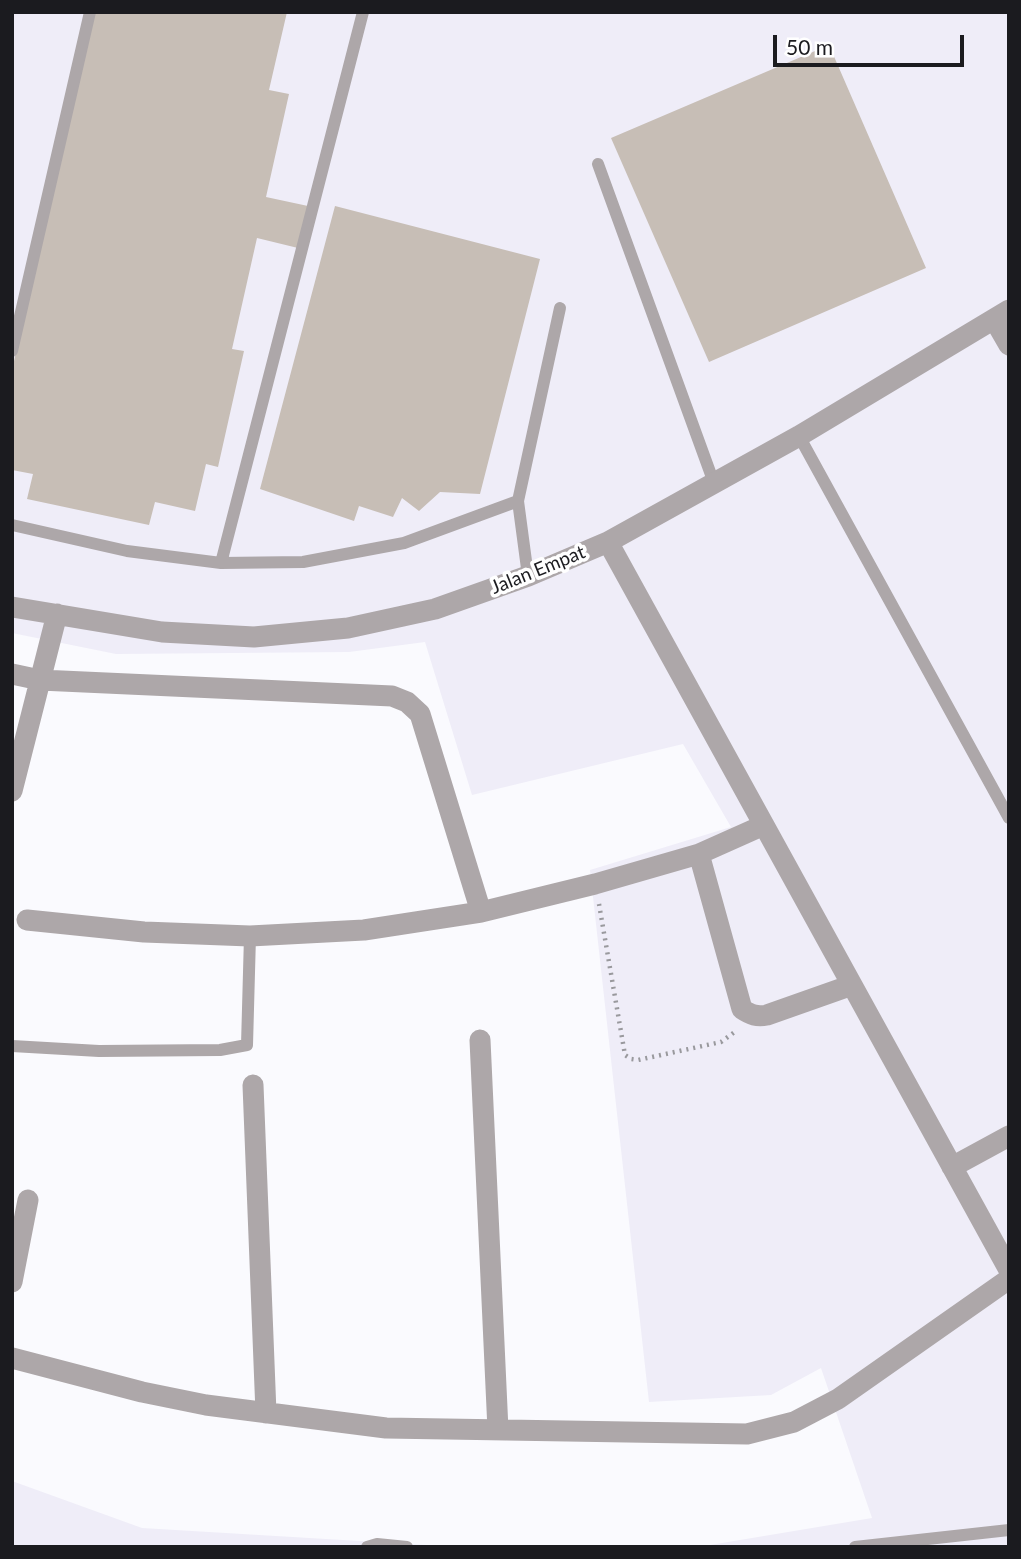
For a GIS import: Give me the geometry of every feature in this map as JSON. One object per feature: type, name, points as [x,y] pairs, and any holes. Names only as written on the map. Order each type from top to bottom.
[{"type":"street","name":"Jalan Empat","points":[[12,607],[162,632],[254,637],[361,626],[435,609],[528,576],[608,542],[799,436],[1001,315]]},
{"type":"street","points":[[1001,315],[1009,345]]},
{"type":"street","points":[[608,542],[1009,1270]]},
{"type":"street","points":[[12,791],[57,614]]},
{"type":"street","points":[[12,674],[40,680],[392,696],[407,702],[420,713],[481,912]]},
{"type":"street","points":[[27,920],[144,932],[250,936],[364,930],[481,912],[595,884],[699,854],[764,825]]},
{"type":"street","points":[[699,854],[742,1009],[760,1017],[852,985]]},
{"type":"street","points":[[480,1040],[498,1430]]},
{"type":"street","points":[[253,1085],[266,1413]]},
{"type":"street","points":[[952,1167],[1009,1136]]},
{"type":"street","points":[[12,1282],[28,1200]]},
{"type":"street","points":[[12,1359],[142,1392],[206,1405],[386,1428],[747,1434],[794,1422],[838,1399],[1009,1279]]},
{"type":"lane","points":[[12,351],[90,12]]},
{"type":"lane","points":[[221,562],[363,12]]},
{"type":"lane","points":[[598,164],[714,483]]},
{"type":"lane","points":[[528,576],[518,501],[560,308]]},
{"type":"lane","points":[[799,436],[1009,818]]},
{"type":"lane","points":[[12,524],[127,551],[221,562],[303,562],[404,542],[518,501]]},
{"type":"lane","points":[[12,1046],[112,1051],[220,1050],[247,1045],[250,936]]},
{"type":"lane","points":[[855,1547],[1009,1530]]},
{"type":"lane","points":[[367,1547],[377,1544],[407,1547]]},
{"type":"path","points":[[595,884],[625,1055],[638,1060],[721,1042],[739,1029],[751,1015]]},
{"type":"shaded area","points":[[12,12],[1009,12],[1009,1547],[698,1547],[872,1518],[821,1368],[771,1395],[649,1402],[590,870],[731,827],[683,744],[472,795],[425,642],[349,652],[116,654],[12,633]]},
{"type":"shaded area","points":[[12,1481],[142,1528],[460,1547],[12,1547]]},
{"type":"building","points":[[92,12],[287,12],[269,90],[289,94],[266,197],[308,206],[298,248],[257,238],[232,349],[244,351],[218,467],[206,464],[195,511],[155,502],[149,525],[27,499],[33,474],[12,470],[12,370]]},
{"type":"building","points":[[829,45],[926,268],[709,362],[611,138]]},
{"type":"building","points":[[335,206],[540,259],[480,494],[440,492],[419,511],[402,498],[393,517],[359,506],[354,521],[260,489]]}]
